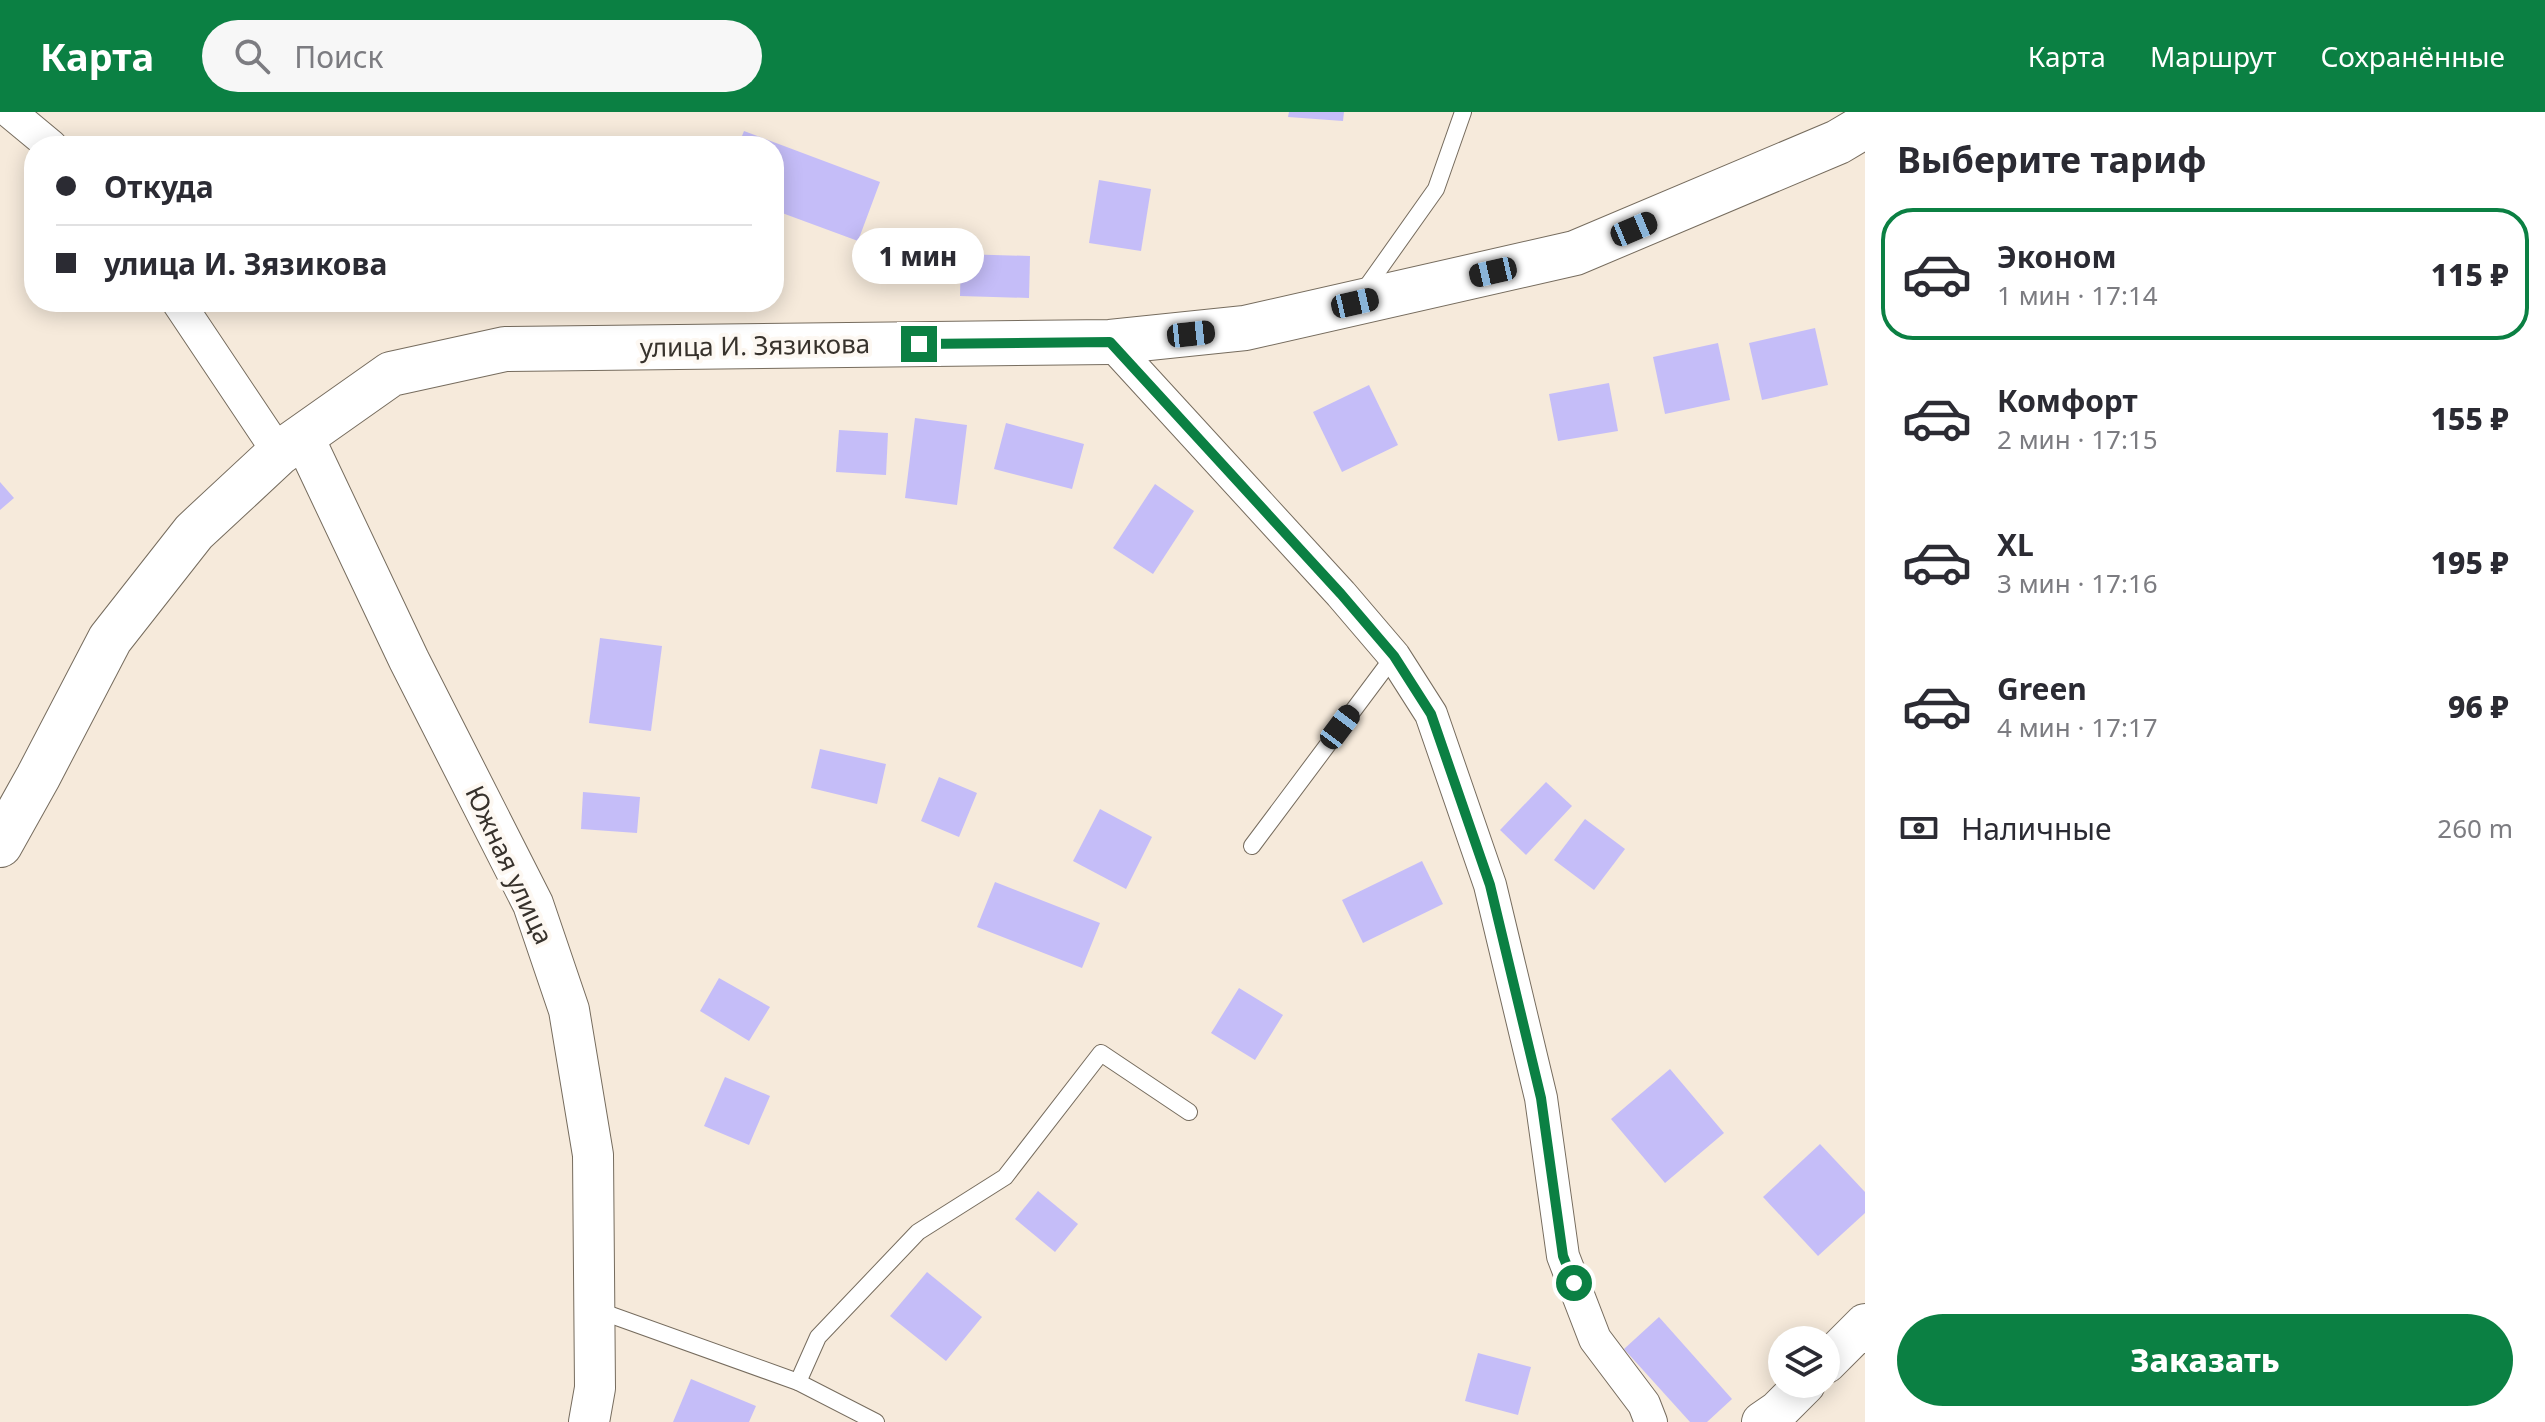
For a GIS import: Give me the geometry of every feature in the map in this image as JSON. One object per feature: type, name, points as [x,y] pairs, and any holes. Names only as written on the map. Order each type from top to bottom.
[{"type":"main road","name":"улица И. Зязикова","points":[[0,845],[110,639],[194,532],[291,444],[391,374],[505,349],[1110,342],[1245,328],[1575,253],[1838,142],[1865,126]]},
{"type":"street","points":[[10,112],[39,136]]},
{"type":"street","points":[[186,312],[291,444]]},
{"type":"street","points":[[1110,342],[1341,594],[1394,656],[1431,714],[1490,885],[1541,1098],[1563,1256],[1595,1339],[1644,1404],[1651,1422]]},
{"type":"street","name":"Южная улица","points":[[291,444],[409,660],[533,904],[569,1010],[593,1155],[595,1388],[589,1422]]},
{"type":"street","points":[[1840,1349],[1865,1324]]},
{"type":"lane","points":[[1355,303],[1436,189],[1463,112]]},
{"type":"lane","points":[[1252,846],[1394,656]]},
{"type":"lane","points":[[798,1382],[818,1337],[918,1232],[1005,1177],[1101,1053],[1189,1112]]},
{"type":"lane","points":[[595,1310],[798,1382],[876,1422]]},
{"type":"building","points":[[1289,112],[1344,112],[1343,121],[1288,117]]},
{"type":"building","points":[[784,146],[880,182],[858,241],[784,214]]},
{"type":"building","points":[[1099,180],[1151,189],[1141,251],[1089,243]]},
{"type":"building","points":[[961,254],[1030,256],[1029,298],[960,296]]},
{"type":"building","points":[[1815,328],[1828,385],[1762,400],[1749,343]]},
{"type":"building","points":[[1718,343],[1730,400],[1665,414],[1653,357]]},
{"type":"building","points":[[1609,383],[1618,431],[1558,441],[1549,394]]},
{"type":"building","points":[[1369,385],[1398,445],[1342,472],[1313,412]]},
{"type":"building","points":[[915,418],[967,425],[957,505],[905,498]]},
{"type":"building","points":[[1006,423],[1084,444],[1072,489],[994,469]]},
{"type":"building","points":[[839,430],[888,433],[886,475],[836,472]]},
{"type":"building","points":[[0,482],[14,498],[0,510]]},
{"type":"building","points":[[1155,484],[1194,511],[1153,574],[1113,548]]},
{"type":"building","points":[[600,638],[662,646],[651,731],[589,723]]},
{"type":"building","points":[[820,749],[886,764],[877,804],[811,788]]},
{"type":"building","points":[[939,777],[977,793],[959,837],[921,821]]},
{"type":"building","points":[[1546,782],[1572,806],[1526,855],[1500,830]]},
{"type":"building","points":[[583,792],[640,797],[637,833],[581,829]]},
{"type":"building","points":[[1100,809],[1152,837],[1126,889],[1073,861]]},
{"type":"building","points":[[1585,819],[1625,849],[1594,890],[1554,860]]},
{"type":"building","points":[[1422,861],[1443,904],[1363,943],[1342,900]]},
{"type":"building","points":[[995,882],[1100,923],[1082,968],[977,927]]},
{"type":"building","points":[[719,978],[770,1007],[749,1041],[700,1011]]},
{"type":"building","points":[[1239,988],[1283,1015],[1255,1060],[1211,1033]]},
{"type":"building","points":[[1670,1069],[1724,1133],[1665,1183],[1611,1119]]},
{"type":"building","points":[[725,1077],[770,1096],[749,1145],[704,1126]]},
{"type":"building","points":[[1820,1144],[1865,1192],[1865,1213],[1818,1256],[1763,1197]]},
{"type":"building","points":[[1038,1191],[1078,1224],[1055,1252],[1015,1219]]},
{"type":"building","points":[[927,1272],[982,1317],[946,1361],[890,1316]]},
{"type":"building","points":[[1659,1317],[1732,1399],[1707,1422],[1690,1422],[1624,1349]]},
{"type":"building","points":[[1478,1353],[1531,1367],[1518,1415],[1465,1401]]},
{"type":"building","points":[[691,1379],[756,1406],[749,1422],[673,1422]]},
{"type":"route","points":[[919,344],[1110,342],[1394,656],[1431,714],[1490,885],[1541,1098],[1563,1256],[1574,1283]]}]
